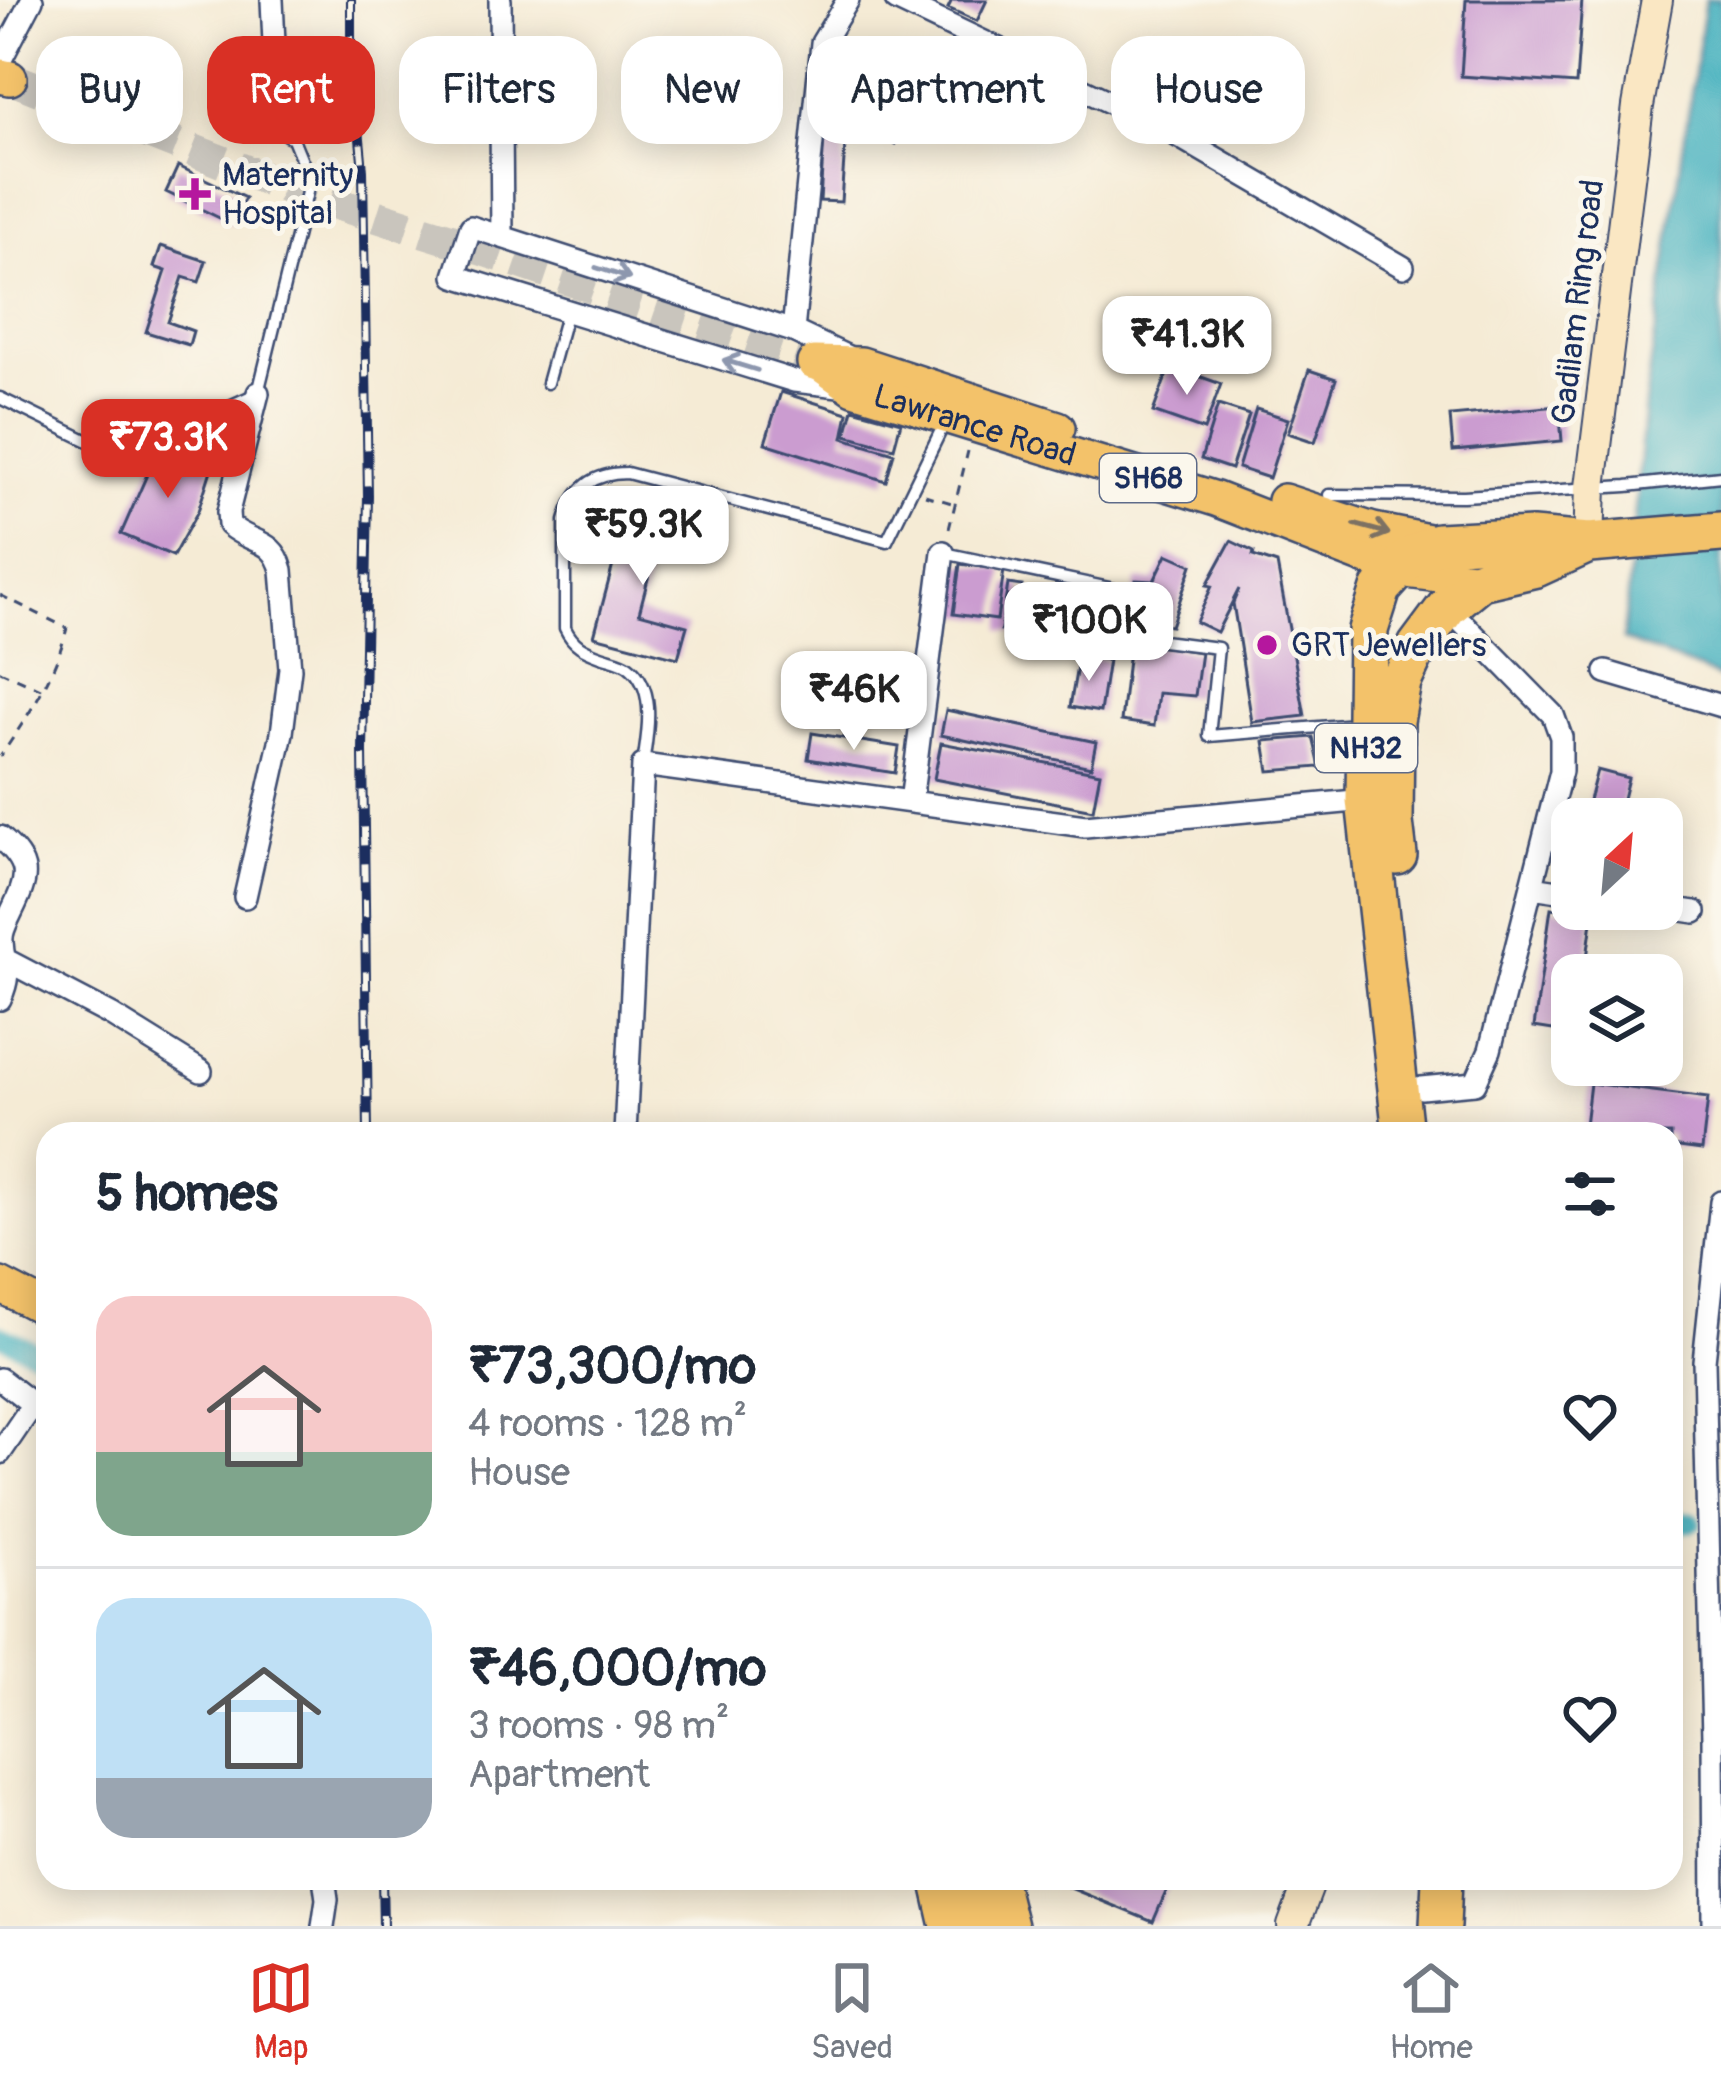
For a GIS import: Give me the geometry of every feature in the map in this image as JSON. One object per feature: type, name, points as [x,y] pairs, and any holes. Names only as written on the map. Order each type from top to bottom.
[{"type":"highway","name":"NH32","points":[[1401,1122],[1366,800],[1368,630],[1381,589],[1410,557],[1438,543],[1532,538],[1605,542],[1721,532]]},
{"type":"highway","name":"NH32","points":[[1425,1122],[1394,822],[1394,721],[1401,682],[1418,646],[1447,607],[1480,580],[1536,567],[1605,542]]},
{"type":"highway","points":[[1414,1926],[1415,1890]]},
{"type":"highway","points":[[1440,1926],[1442,1890]]},
{"type":"main road","name":"Gadilam Ring road","points":[[1605,542],[1591,487],[1638,106],[1657,0]]},
{"type":"main road","name":"Lawrance Road","points":[[807,352],[961,422],[1216,499],[1398,571],[1480,580]]},
{"type":"main road","name":"Lawrance Road","points":[[858,376],[1339,520],[1438,543]]},
{"type":"main road","points":[[0,1285],[36,1304]]},
{"type":"main road","points":[[940,1890],[948,1926]]},
{"type":"main road","points":[[972,1890],[980,1926]]},
{"type":"main road","points":[[1001,1890],[1010,1926]]},
{"type":"main road","points":[[1293,1926],[1306,1890]]},
{"type":"street","points":[[3,72],[32,0]]},
{"type":"street","points":[[272,0],[274,36]]},
{"type":"street","points":[[500,0],[502,236]]},
{"type":"street","points":[[848,0],[822,43],[807,352],[472,227],[454,276],[794,381],[858,376]]},
{"type":"street","points":[[896,0],[1164,128],[1403,268]]},
{"type":"street","points":[[244,897],[282,733],[290,669],[278,554],[229,525],[228,512],[258,393]]},
{"type":"street","points":[[911,802],[943,553]]},
{"type":"street","points":[[1421,1088],[1475,1083],[1490,1050],[1561,771],[1561,737],[1553,715],[1447,607]]},
{"type":"street","points":[[1606,672],[1721,706]]},
{"type":"street","points":[[626,1122],[643,765],[1085,826],[1366,800]]},
{"type":"street","points":[[0,836],[20,854],[25,872],[21,893],[3,929],[8,980],[0,998]]},
{"type":"street","points":[[1532,887],[1551,890]]},
{"type":"street","points":[[1683,910],[1695,912]]},
{"type":"street","points":[[6,960],[111,1015],[201,1071]]},
{"type":"street","points":[[1714,1926],[1704,1360],[1721,1202]]},
{"type":"street","points":[[0,1379],[36,1406]]},
{"type":"street","points":[[0,1453],[36,1415]]},
{"type":"street","points":[[323,1926],[326,1890]]},
{"type":"lane","points":[[0,398],[119,456],[258,393],[310,180],[295,144]]},
{"type":"lane","points":[[547,383],[567,311]]},
{"type":"lane","points":[[643,765],[650,712],[642,686],[629,667],[584,650],[565,628],[565,521],[579,490],[593,479],[627,473],[887,541],[912,490],[961,422]]},
{"type":"lane","points":[[1328,495],[1463,496],[1721,476]]},
{"type":"lane","points":[[943,553],[1128,592],[1123,636],[1218,648],[1209,736],[1366,724]]},
{"type":"path","points":[[943,553],[955,504],[961,422]]},
{"type":"path","points":[[912,490],[955,504]]},
{"type":"path","points":[[0,595],[68,628],[43,690],[0,757]]},
{"type":"path","points":[[0,671],[43,690]]},
{"type":"water","points":[[1705,0],[1721,0],[1721,678],[1623,640],[1645,403]]},
{"type":"building","points":[[952,0],[987,0],[977,21],[948,8]]},
{"type":"building","points":[[1466,0],[1582,0],[1576,84],[1461,76]]},
{"type":"building","points":[[824,144],[845,144],[841,202],[820,201]]},
{"type":"building","points":[[178,166],[245,198],[232,224],[166,192]]},
{"type":"building","points":[[161,246],[206,261],[199,282],[183,277],[168,322],[193,331],[189,345],[146,332],[166,271],[154,267]]},
{"type":"building","points":[[1170,366],[1221,384],[1204,430],[1153,412]]},
{"type":"building","points":[[1309,370],[1336,379],[1315,442],[1288,433]]},
{"type":"building","points":[[781,392],[848,413],[843,438],[894,453],[886,481],[765,443]]},
{"type":"building","points":[[1218,405],[1249,415],[1231,469],[1201,459]]},
{"type":"building","points":[[1559,406],[1562,441],[1453,451],[1450,416]]},
{"type":"building","points":[[853,409],[901,422],[894,448],[846,435]]},
{"type":"building","points":[[1256,409],[1288,419],[1269,478],[1238,468]]},
{"type":"building","points":[[160,445],[212,467],[198,511],[173,556],[121,534]]},
{"type":"building","points":[[626,516],[707,538],[701,560],[656,548],[639,613],[687,626],[678,658],[594,636]]},
{"type":"building","points":[[1231,541],[1277,564],[1305,716],[1252,722],[1233,603],[1239,589],[1217,632],[1196,622],[1212,586],[1207,585]]},
{"type":"building","points":[[1167,554],[1192,565],[1171,626],[1132,621],[1136,580],[1154,581]]},
{"type":"building","points":[[960,564],[1004,570],[997,620],[953,614]]},
{"type":"building","points":[[1008,584],[1022,586],[1015,632],[1001,630]]},
{"type":"building","points":[[1130,642],[1201,652],[1195,696],[1158,693],[1154,726],[1121,721]]},
{"type":"building","points":[[1079,655],[1108,660],[1100,712],[1070,707]]},
{"type":"building","points":[[946,710],[1096,742],[1091,767],[941,735]]},
{"type":"building","points":[[812,733],[899,747],[895,773],[808,759]]},
{"type":"building","points":[[1313,737],[1320,767],[1269,771],[1264,741]]},
{"type":"building","points":[[941,743],[1100,773],[1093,810],[934,779]]},
{"type":"building","points":[[1597,770],[1628,778],[1623,798],[1590,798]]},
{"type":"building","points":[[1551,908],[1551,930],[1591,930],[1588,954],[1551,954],[1551,1030],[1534,1027]]},
{"type":"building","points":[[1590,1086],[1708,1098],[1702,1150],[1683,1148],[1683,1122],[1585,1122]]},
{"type":"building","points":[[1075,1890],[1167,1890],[1153,1922]]},
{"type":"waterway","points":[[0,1335],[36,1352]]},
{"type":"waterway","points":[[1683,1522],[1691,1522]]},
{"type":"tunnel","points":[[10,78],[296,191],[808,361]]},
{"type":"railway","points":[[351,0],[363,171],[368,496],[363,751],[368,1122]]},
{"type":"railway","points":[[382,1890],[383,1926]]},
{"type":"place","name":"Maternity Hospital","points":[[195,194]]},
{"type":"place","name":"GRT Jewellers","points":[[1267,645]]}]
